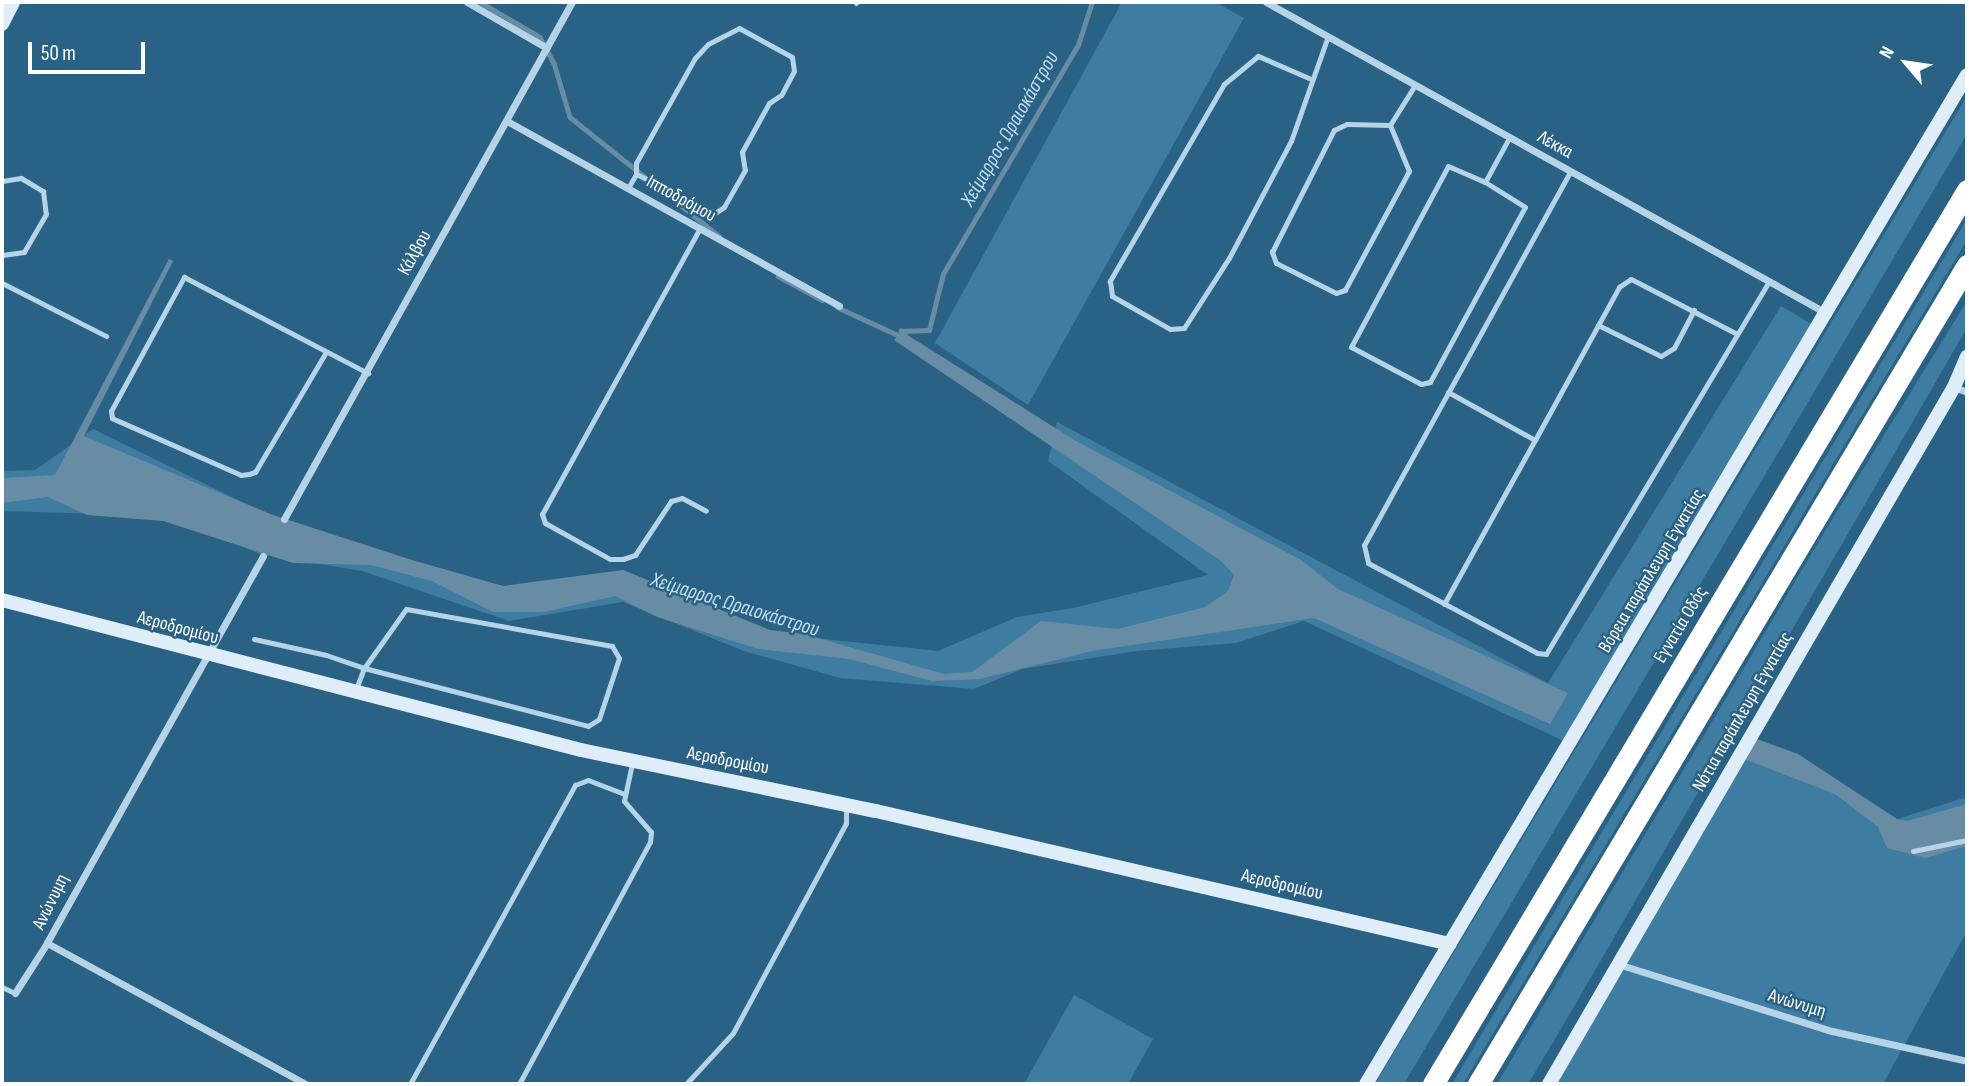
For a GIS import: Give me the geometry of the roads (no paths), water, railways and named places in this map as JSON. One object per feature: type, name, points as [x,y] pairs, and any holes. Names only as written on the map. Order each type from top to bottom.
[{"type":"highway","name":"Εγνατία Οδός","points":[[1433,1084],[1967,190]]},
{"type":"highway","points":[[1478,1084],[1967,265]]},
{"type":"street","points":[[2,24],[13,2]]},
{"type":"street","points":[[467,2],[547,48]]},
{"type":"street","name":"Κάλβου","points":[[284,519],[368,373],[572,2]]},
{"type":"street","name":"Λέκκα","points":[[1266,2],[1828,314]]},
{"type":"street","name":"Βόρεια παράπλευρη Εγνατίας","points":[[1366,1084],[1828,314],[1967,75]]},
{"type":"street","name":"Ιπποδρόμου","points":[[507,121],[839,306]]},
{"type":"street","name":"Νότια παράπλευρη Εγνατίας","points":[[1549,1084],[1961,389],[1967,357]]},
{"type":"street","name":"Ανώνυμη","points":[[263,556],[205,655],[47,943],[306,1084]]},
{"type":"street","name":"Αεροδρομίου","points":[[2,600],[205,655],[632,762],[846,805],[1450,944]]},
{"type":"street","points":[[15,993],[47,943]]},
{"type":"street","name":"Ανώνυμη","points":[[1621,965],[1832,1031],[1967,1061]]},
{"type":"lane","points":[[628,188],[636,174],[636,163],[708,44],[739,28],[792,57],[794,71],[742,152],[745,170],[724,206],[715,213],[705,211],[636,174]]},
{"type":"lane","points":[[1311,79],[1258,56],[1224,84],[1110,281],[1112,296],[1170,329],[1184,328],[1229,258],[1291,141],[1328,36]]},
{"type":"lane","points":[[1390,125],[1415,85]]},
{"type":"lane","points":[[1346,124],[1390,125],[1409,171],[1345,290],[1336,293],[1276,263],[1272,252],[1334,130],[1346,124]]},
{"type":"lane","points":[[1485,181],[1509,138]]},
{"type":"lane","points":[[1448,166],[1485,181],[1522,203],[1524,213],[1430,382],[1421,384],[1351,347],[1448,166]]},
{"type":"lane","points":[[1570,172],[1364,545],[1368,563],[1536,653],[1546,654],[1769,281]]},
{"type":"lane","points":[[2,181],[21,178],[43,191],[46,214],[24,253],[2,255]]},
{"type":"lane","points":[[701,228],[542,514],[545,523],[599,553],[623,559],[635,555],[671,501],[682,498],[706,511]]},
{"type":"lane","points":[[326,352],[255,472],[249,474],[241,475],[112,418],[111,411],[184,277],[368,373]]},
{"type":"lane","points":[[1444,604],[1619,287],[1631,279],[1737,334]]},
{"type":"lane","points":[[2,283],[106,336]]},
{"type":"lane","points":[[1598,325],[1661,356],[1674,348],[1694,310]]},
{"type":"lane","points":[[1448,392],[1535,440]]},
{"type":"lane","points":[[254,639],[326,655],[364,668],[588,726],[599,719],[619,658],[611,646],[418,608],[407,609],[364,668],[355,693]]},
{"type":"lane","points":[[519,1084],[650,842],[651,832],[624,801],[632,762]]},
{"type":"lane","points":[[411,1084],[575,785],[588,780],[624,794]]},
{"type":"lane","points":[[686,1084],[733,1033],[846,823],[846,805]]},
{"type":"lane","points":[[1913,851],[1967,840]]},
{"type":"lane","points":[[2,987],[15,993]]},
{"type":"waterway","name":"Χείμαρρος Ωραιοκάστρου","points":[[480,2],[540,37],[554,63],[570,117],[645,177]]},
{"type":"waterway","name":"Χείμαρρος Ωραιοκάστρου","points":[[905,334],[901,331],[929,330],[943,274],[1078,45],[1092,2]]},
{"type":"waterway","name":"Χείμαρρος Ωραιοκάστρου","points":[[657,186],[719,236]]},
{"type":"waterway","name":"Χείμαρρος Ωραιοκάστρου","points":[[778,276],[822,300]]},
{"type":"waterway","name":"Χείμαρρος Ωραιοκάστρου","points":[[837,307],[902,337]]}]
